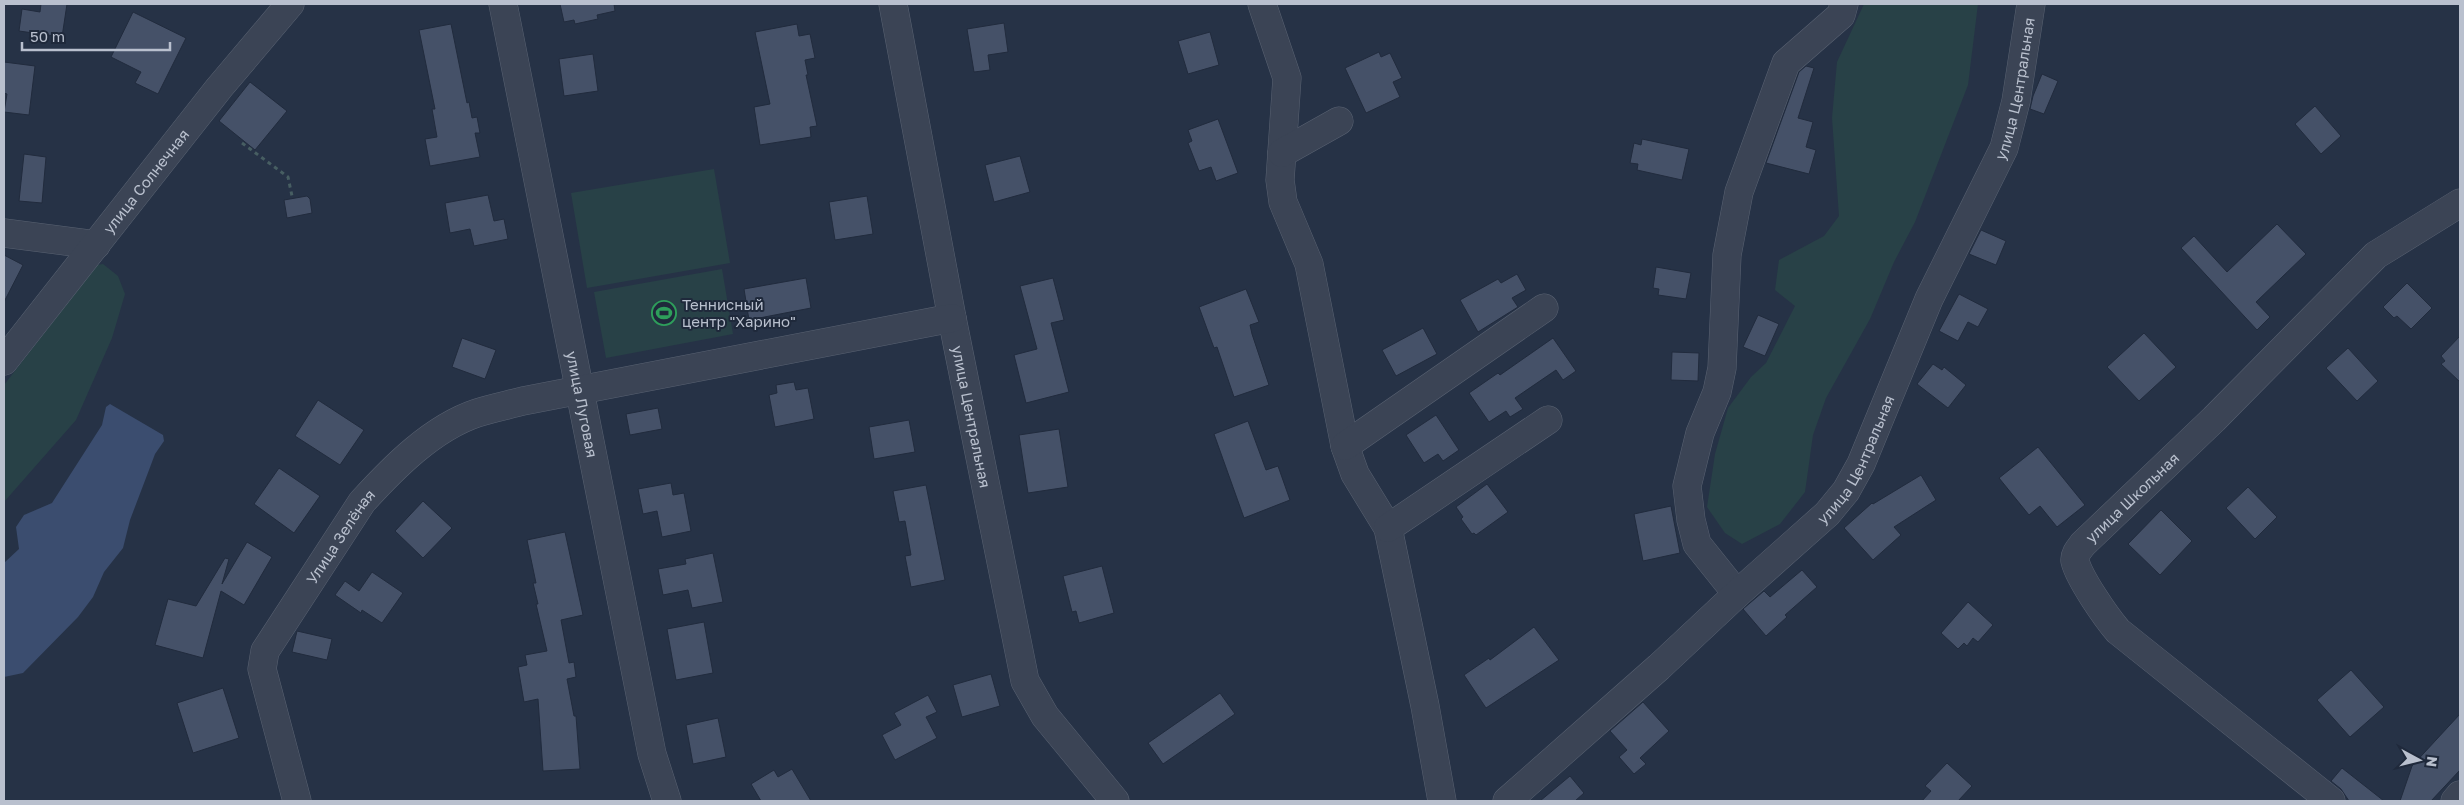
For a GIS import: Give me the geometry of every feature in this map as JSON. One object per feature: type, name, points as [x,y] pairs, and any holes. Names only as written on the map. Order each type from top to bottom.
[{"type":"street","name":"улица Солнечная","points":[[4,361],[219,88],[290,4]]},
{"type":"street","name":"улица Луговая","points":[[503,4],[652,754],[667,801]]},
{"type":"street","name":"улица Центральная","points":[[894,4],[952,318],[1025,681],[1045,716],[1115,801]]},
{"type":"street","points":[[1262,4],[1288,78],[1280,180],[1282,202],[1309,264],[1345,446],[1355,474],[1388,528],[1425,706],[1442,801]]},
{"type":"street","points":[[1737,594],[1697,544],[1693,535],[1688,491],[1688,475],[1717,392],[1722,368],[1727,255],[1739,192],[1786,63],[1841,15],[1844,4]]},
{"type":"street","name":"улица Центральная","points":[[1507,801],[1660,667],[1737,594],[1827,514],[1851,483],[1930,298],[2004,148],[2016,101],[2031,4]]},
{"type":"street","points":[[1282,153],[1339,121]]},
{"type":"street","name":"улица Школьная","points":[[2331,801],[2118,631],[2087,583],[2075,561],[2075,556],[2083,544],[2214,419],[2376,255],[2460,203]]},
{"type":"street","points":[[4,233],[96,244]]},
{"type":"street","points":[[1345,446],[1544,308]]},
{"type":"street","name":"Улица Зелёная","points":[[297,801],[262,670],[265,651],[362,502],[419,447],[442,431],[476,413],[581,390],[952,318]]},
{"type":"street","points":[[1388,528],[1548,420]]},
{"type":"street","points":[[2455,801],[2460,795]]},
{"type":"path","points":[[242,142],[288,177],[292,196]]},
{"type":"green space","points":[[1864,4],[1978,4],[1968,85],[1915,222],[1894,262],[1870,319],[1826,398],[1813,435],[1805,492],[1780,524],[1742,544],[1725,533],[1707,507],[1715,454],[1728,408],[1751,377],[1766,363],[1795,306],[1775,290],[1779,260],[1824,236],[1839,216],[1832,118],[1837,62]]},
{"type":"green space","points":[[714,169],[730,263],[587,288],[571,193]]},
{"type":"green space","points":[[103,264],[118,276],[125,294],[112,338],[76,420],[4,502],[4,385],[97,265]]},
{"type":"green space","name":"Теннисный центр \"Харино\"","points":[[722,269],[733,334],[606,358],[594,292]]},
{"type":"water","points":[[110,404],[163,435],[164,441],[155,454],[130,520],[123,548],[104,572],[93,597],[78,617],[23,673],[4,677],[4,563],[19,549],[16,527],[24,515],[52,503],[102,425],[106,407]]},
{"type":"building","points":[[41,4],[67,4],[62,37],[19,31],[22,9],[40,12]]},
{"type":"building","points":[[560,4],[614,4],[615,11],[597,15],[598,19],[575,24],[574,20],[564,22]]},
{"type":"building","points":[[133,12],[186,38],[158,94],[135,83],[141,72],[111,57]]},
{"type":"building","points":[[1004,23],[1008,52],[988,55],[990,70],[974,72],[967,29]]},
{"type":"building","points":[[451,24],[467,103],[469,102],[472,118],[477,117],[480,133],[475,133],[480,157],[430,166],[425,139],[437,137],[432,109],[435,109],[419,30]]},
{"type":"building","points":[[797,24],[799,36],[810,34],[815,58],[805,60],[808,75],[806,75],[817,126],[810,127],[811,137],[760,145],[754,107],[770,104],[755,32]]},
{"type":"building","points":[[1210,32],[1219,65],[1188,74],[1178,41]]},
{"type":"building","points":[[1379,52],[1381,57],[1390,53],[1402,78],[1393,82],[1400,97],[1366,113],[1345,68]]},
{"type":"building","points":[[593,54],[598,91],[564,96],[559,59]]},
{"type":"building","points":[[4,62],[35,66],[29,115],[4,112],[7,94],[4,93]]},
{"type":"building","points":[[1806,66],[1814,68],[1798,118],[1813,122],[1806,147],[1816,150],[1809,174],[1766,163],[1799,72]]},
{"type":"building","points":[[2042,74],[2058,81],[2044,114],[2030,109]]},
{"type":"building","points":[[250,82],[287,111],[255,150],[219,121]]},
{"type":"building","points":[[2315,106],[2341,136],[2321,154],[2295,124]]},
{"type":"building","points":[[1218,119],[1238,173],[1216,181],[1211,167],[1199,171],[1188,143],[1192,141],[1188,130]]},
{"type":"building","points":[[1642,139],[1689,149],[1682,180],[1637,170],[1638,164],[1630,163],[1634,143],[1641,145]]},
{"type":"building","points":[[24,154],[46,157],[42,203],[19,201]]},
{"type":"building","points":[[1020,156],[1030,192],[994,202],[985,165]]},
{"type":"building","points":[[488,195],[494,221],[504,219],[508,239],[474,246],[470,229],[450,233],[445,203]]},
{"type":"building","points":[[307,196],[310,199],[312,213],[287,218],[284,200]]},
{"type":"building","points":[[867,196],[873,234],[835,240],[829,202]]},
{"type":"building","points":[[2277,224],[2306,254],[2256,302],[2270,317],[2257,330],[2181,248],[2194,236],[2227,272]]},
{"type":"building","points":[[1981,230],[2006,241],[1996,265],[1969,254]]},
{"type":"building","points":[[4,255],[23,265],[4,302]]},
{"type":"building","points":[[1656,267],[1691,273],[1686,299],[1658,295],[1659,289],[1653,288]]},
{"type":"building","points":[[1517,274],[1526,290],[1512,298],[1518,307],[1478,332],[1460,300],[1498,279],[1501,283]]},
{"type":"building","points":[[806,278],[811,308],[749,320],[744,289]]},
{"type":"building","points":[[1053,278],[1064,320],[1051,323],[1069,392],[1026,403],[1014,355],[1037,349],[1020,286]]},
{"type":"building","points":[[2407,283],[2432,308],[2411,329],[2397,316],[2394,318],[2383,307]]},
{"type":"building","points":[[1246,289],[1259,322],[1250,325],[1269,385],[1234,397],[1217,347],[1214,348],[1199,307]]},
{"type":"building","points":[[1959,294],[1988,309],[1978,327],[1968,322],[1958,341],[1939,331]]},
{"type":"building","points":[[1758,315],[1779,324],[1765,356],[1743,347]]},
{"type":"building","points":[[1423,328],[1437,354],[1396,376],[1382,350]]},
{"type":"building","points":[[2144,333],[2176,367],[2139,401],[2107,367]]},
{"type":"building","points":[[2460,336],[2460,382],[2441,364],[2445,361],[2441,356]]},
{"type":"building","points":[[462,338],[496,350],[485,379],[452,367]]},
{"type":"building","points":[[1553,338],[1576,371],[1563,380],[1556,370],[1515,398],[1523,409],[1510,417],[1506,411],[1489,422],[1469,393],[1498,373],[1500,375]]},
{"type":"building","points":[[2348,348],[2378,381],[2357,401],[2326,368]]},
{"type":"building","points":[[1672,352],[1699,353],[1698,381],[1671,380]]},
{"type":"building","points":[[1933,364],[1942,370],[1944,367],[1966,385],[1948,408],[1917,384]]},
{"type":"building","points":[[794,382],[796,390],[808,388],[814,419],[775,427],[769,395],[777,393],[776,385]]},
{"type":"building","points":[[318,400],[364,430],[340,465],[295,436]]},
{"type":"building","points":[[658,408],[662,429],[630,435],[626,414]]},
{"type":"building","points":[[1436,415],[1459,450],[1443,461],[1438,454],[1424,463],[1406,435]]},
{"type":"building","points":[[909,420],[915,452],[874,459],[869,427]]},
{"type":"building","points":[[1248,421],[1266,470],[1278,466],[1290,500],[1244,518],[1214,434]]},
{"type":"building","points":[[1059,429],[1068,487],[1028,493],[1019,435]]},
{"type":"building","points":[[2038,447],[2085,505],[2057,527],[2040,506],[2029,515],[1999,478]]},
{"type":"building","points":[[279,468],[320,496],[294,533],[254,504]]},
{"type":"building","points":[[1921,475],[1936,500],[1894,527],[1901,535],[1873,560],[1844,528],[1872,503]]},
{"type":"building","points":[[671,483],[673,495],[684,493],[691,531],[662,537],[657,511],[643,514],[638,489]]},
{"type":"building","points":[[1487,484],[1508,512],[1476,535],[1472,534],[1461,519],[1463,517],[1456,507]]},
{"type":"building","points":[[926,485],[945,580],[911,587],[905,556],[911,555],[905,521],[899,522],[893,491]]},
{"type":"building","points":[[2248,487],[2277,517],[2255,539],[2226,508]]},
{"type":"building","points":[[423,501],[452,528],[423,558],[395,531]]},
{"type":"building","points":[[1671,506],[1680,553],[1643,561],[1634,514]]},
{"type":"building","points":[[2161,510],[2192,541],[2160,575],[2128,544]]},
{"type":"building","points":[[565,532],[583,615],[561,620],[569,663],[574,662],[576,677],[567,679],[574,716],[576,716],[580,769],[543,771],[538,699],[524,702],[518,667],[527,665],[525,655],[547,651],[536,604],[538,604],[533,583],[536,583],[527,540]]},
{"type":"building","points":[[247,542],[272,557],[244,605],[221,591],[203,658],[155,645],[168,599],[196,606],[225,558],[229,559],[222,584]]},
{"type":"building","points":[[713,553],[723,602],[692,608],[688,590],[663,595],[658,569],[686,564],[685,559]]},
{"type":"building","points":[[1102,566],[1114,613],[1079,623],[1076,611],[1072,612],[1063,576]]},
{"type":"building","points":[[1802,570],[1817,587],[1785,615],[1787,617],[1766,636],[1743,609],[1764,591],[1770,597]]},
{"type":"building","points":[[372,572],[403,593],[382,623],[362,610],[361,613],[335,595],[345,581],[359,591]]},
{"type":"building","points":[[1968,602],[1993,625],[1978,642],[1973,638],[1967,646],[1964,643],[1958,649],[1941,633]]},
{"type":"building","points":[[704,622],[713,673],[676,680],[667,629]]},
{"type":"building","points":[[1534,627],[1559,660],[1486,708],[1464,675],[1489,658],[1490,660]]},
{"type":"building","points":[[297,631],[332,639],[327,660],[292,652]]},
{"type":"building","points":[[2351,670],[2384,707],[2350,737],[2317,700]]},
{"type":"building","points":[[991,674],[1000,706],[962,717],[953,685]]},
{"type":"building","points":[[223,688],[239,738],[193,753],[177,703]]},
{"type":"building","points":[[1220,693],[1235,714],[1163,764],[1148,743]]},
{"type":"building","points":[[928,695],[937,712],[926,717],[937,738],[895,760],[882,735],[901,725],[894,713]]},
{"type":"building","points":[[1643,702],[1669,731],[1640,758],[1646,764],[1634,774],[1619,757],[1627,750],[1610,731]]},
{"type":"building","points":[[2460,714],[2460,770],[2431,801],[2400,801],[2412,766]]},
{"type":"building","points":[[718,718],[726,757],[693,764],[686,725]]},
{"type":"building","points":[[1947,763],[1972,786],[1958,801],[1922,801],[1931,791],[1925,786]]},
{"type":"building","points":[[2342,768],[2384,801],[2349,801],[2341,789],[2331,781]]},
{"type":"building","points":[[792,769],[811,801],[761,801],[751,784],[774,770],[778,777]]},
{"type":"building","points":[[1570,776],[1584,793],[1575,801],[1540,801]]},
{"type":"place","name":"Теннисный центр \"Харино\"","points":[[664,313]]}]
